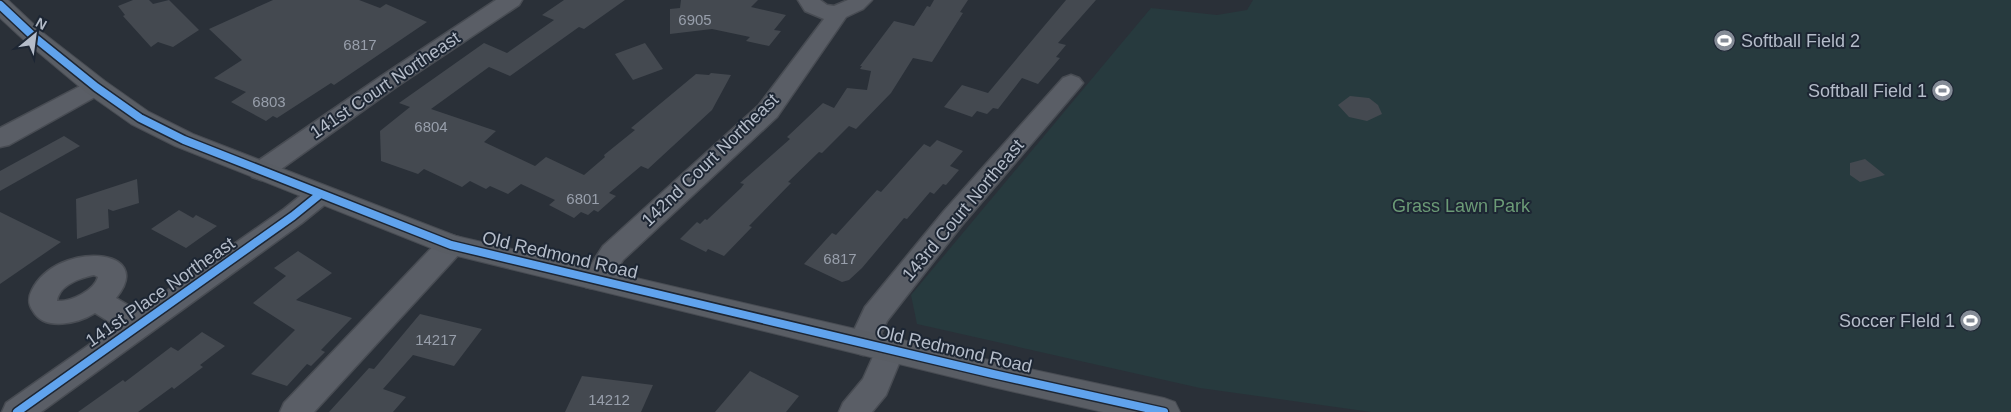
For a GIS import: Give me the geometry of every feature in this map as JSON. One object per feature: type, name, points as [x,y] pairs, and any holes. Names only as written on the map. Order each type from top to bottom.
[{"type":"main road","name":"Old Redmond Road","points":[[4,4],[34,37],[140,118],[184,140],[319,195],[451,245],[1164,412]]},
{"type":"street","name":"141st Court Northeast","points":[[261,171],[365,98],[511,0]]},
{"type":"street","points":[[809,0],[812,6],[818,10],[835,12],[851,8],[861,0]]},
{"type":"street","name":"142nd Court Northeast","points":[[596,279],[613,253],[768,110],[835,19],[835,12]]},
{"type":"street","name":"143rd Court Northeast","points":[[854,412],[875,386],[875,315],[947,225],[1072,83]]},
{"type":"street","points":[[0,139],[96,86]]},
{"type":"street","name":"141st Place Northeast","points":[[17,412],[293,216],[319,195]]},
{"type":"street","points":[[295,412],[451,245]]},
{"type":"street","name":"141st Place Northeast","points":[[96,300],[138,325]]},
{"type":"green space","name":"Grass Lawn Park","points":[[1253,0],[2011,0],[2011,412],[1371,412],[1200,388],[917,324],[911,295],[1151,8],[1217,15],[1247,10]]},
{"type":"building","points":[[133,0],[149,0],[153,4],[169,0],[199,30],[173,47],[158,42],[151,47],[123,16],[125,15],[118,6]]},
{"type":"building","points":[[273,0],[359,0],[380,8],[386,4],[427,22],[334,85],[331,83],[277,118],[273,116],[266,121],[231,102],[246,92],[214,78],[242,60],[209,29]]},
{"type":"building","points":[[564,0],[625,0],[584,29],[579,27],[510,76],[489,67],[431,109],[496,131],[484,142],[535,166],[546,157],[584,175],[605,157],[604,155],[635,130],[631,128],[696,74],[731,75],[712,110],[648,169],[641,166],[609,193],[616,196],[598,212],[594,210],[588,215],[581,212],[574,218],[549,205],[555,200],[521,184],[508,194],[490,186],[486,189],[470,181],[462,187],[424,169],[418,174],[381,161],[380,131],[410,107],[399,103],[484,43],[507,53],[554,20],[542,15]]},
{"type":"building","points":[[681,0],[758,0],[751,7],[786,15],[774,30],[781,31],[769,46],[746,41],[750,37],[712,29],[670,34],[670,9],[680,8]]},
{"type":"building","points":[[934,0],[968,0],[960,12],[963,13],[932,62],[913,58],[891,93],[856,129],[849,126],[822,153],[819,152],[788,182],[791,183],[749,226],[752,227],[724,256],[708,249],[706,252],[680,239],[697,222],[700,224],[705,219],[707,220],[741,188],[744,184],[740,183],[790,139],[787,137],[823,103],[834,108],[847,88],[867,90],[871,71],[860,69],[862,66],[860,66],[894,21],[914,26],[927,6],[930,7]]},
{"type":"building","points":[[1066,0],[1096,0],[1058,43],[1066,45],[1056,57],[1060,58],[1038,84],[1022,78],[998,109],[993,108],[987,114],[977,111],[972,117],[944,107],[962,85],[988,93]]},
{"type":"building","points":[[645,43],[663,69],[633,80],[615,54]]},
{"type":"building","points":[[1350,96],[1369,98],[1378,105],[1382,114],[1367,121],[1349,117],[1338,105]]},
{"type":"building","points":[[64,136],[80,146],[0,191],[0,171]]},
{"type":"building","points":[[937,140],[963,151],[950,166],[959,170],[946,185],[943,184],[934,194],[930,192],[907,219],[904,218],[862,268],[849,280],[842,282],[804,264],[832,233],[836,235],[877,190],[881,192],[924,144],[930,147]]},
{"type":"building","points":[[1865,159],[1885,175],[1860,182],[1850,175],[1850,163]]},
{"type":"building","points":[[137,179],[139,203],[113,211],[108,209],[109,228],[77,239],[76,199]]},
{"type":"building","points":[[179,210],[193,218],[196,215],[217,226],[186,248],[151,229]]},
{"type":"building","points":[[0,212],[61,242],[0,284]]},
{"type":"building","points":[[298,251],[332,273],[296,300],[352,318],[321,350],[325,352],[311,366],[307,364],[287,386],[251,374],[295,330],[253,303],[286,276],[274,268]]},
{"type":"building","points":[[420,314],[482,329],[454,366],[413,355],[383,389],[406,397],[393,412],[329,412],[369,368],[374,369]]},
{"type":"building","points":[[202,332],[225,346],[200,365],[203,367],[174,389],[172,387],[138,412],[78,412],[123,380],[125,382],[171,347],[178,351]]},
{"type":"building","points":[[750,371],[799,396],[786,412],[715,412]]},
{"type":"building","points":[[582,376],[653,385],[641,412],[565,412]]},
{"type":"cycle path","points":[[0,5],[34,37],[96,87],[140,118],[184,140],[451,245],[993,374],[1164,412]]},
{"type":"cycle path","points":[[17,412],[293,216],[319,195]]},
{"type":"place","name":"Softball Field 2","points":[[1725,41]]},
{"type":"place","name":"Softball Field 1","points":[[1943,91]]},
{"type":"place","name":"Soccer FIeld 1","points":[[1971,321]]}]
